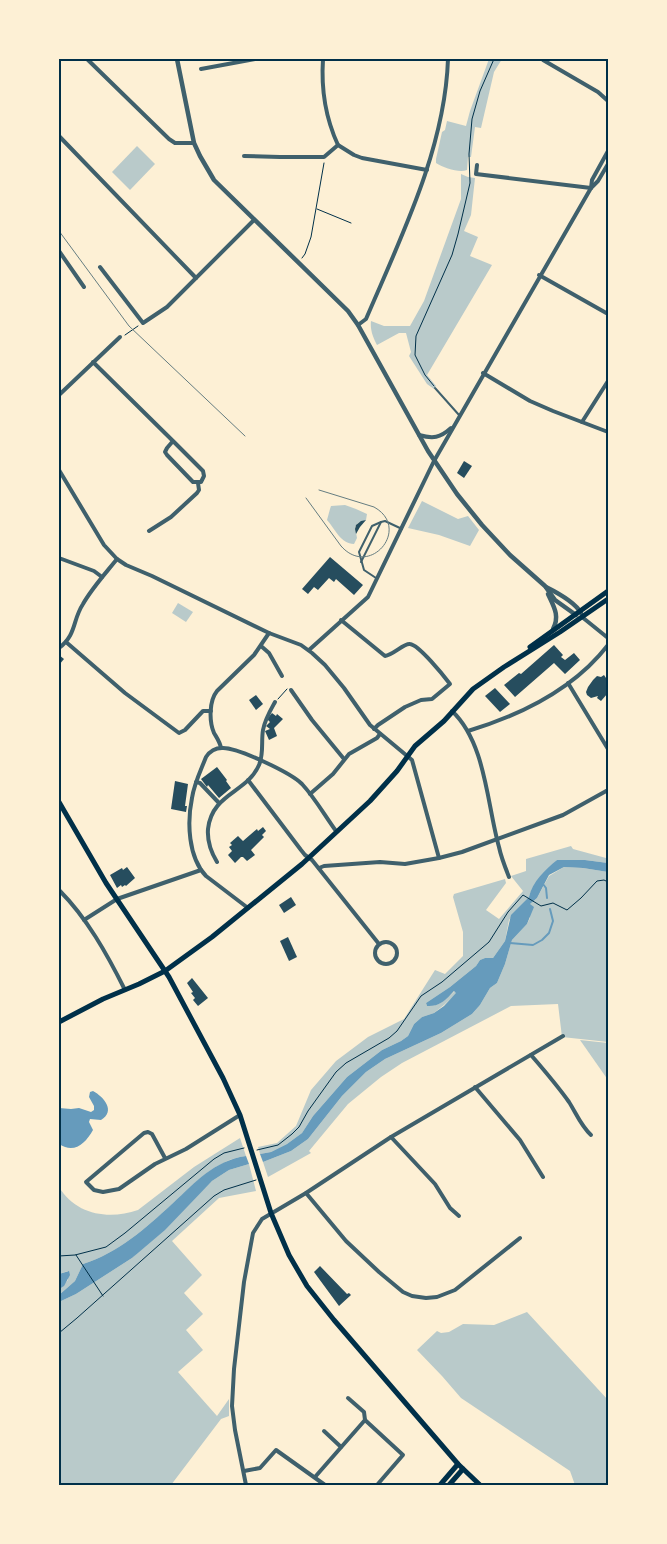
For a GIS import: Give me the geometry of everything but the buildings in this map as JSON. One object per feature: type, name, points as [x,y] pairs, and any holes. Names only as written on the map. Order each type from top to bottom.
[{"type":"main road","points":[[59,1022],[103,999],[165,971],[212,937],[309,858],[378,793],[416,746],[473,689],[608,590]]},
{"type":"main road","points":[[504,667],[608,598]]},
{"type":"main road","points":[[59,802],[118,900],[165,971],[223,1078],[240,1115],[258,1179],[271,1213],[289,1255],[307,1286],[458,1464],[480,1485]]},
{"type":"main road","points":[[440,1485],[458,1464]]},
{"type":"main road","points":[[449,1485],[463,1469]]},
{"type":"street","points":[[87,59],[169,140],[175,143],[194,143]]},
{"type":"street","points":[[177,59],[194,143],[214,180],[339,300],[358,325],[434,461],[462,500],[494,538],[545,586],[555,600],[574,614],[582,617],[608,638]]},
{"type":"street","points":[[201,69],[230,61],[255,59]]},
{"type":"street","points":[[323,59],[322,82],[324,102],[330,126],[338,145],[362,158],[427,170]]},
{"type":"street","points":[[358,325],[366,319],[427,170],[442,111],[447,82],[448,59]]},
{"type":"street","points":[[544,60],[598,92],[608,101]]},
{"type":"street","points":[[59,136],[196,278]]},
{"type":"street","points":[[244,156],[324,157],[338,145]]},
{"type":"street","points":[[591,188],[592,180],[608,151]]},
{"type":"street","points":[[309,650],[365,600],[459,415],[539,275],[591,188],[598,181],[608,164]]},
{"type":"street","points":[[477,165],[476,174],[591,188]]},
{"type":"street","points":[[100,267],[143,323],[167,307],[254,220]]},
{"type":"street","points":[[59,251],[84,287]]},
{"type":"street","points":[[539,275],[608,314]]},
{"type":"street","points":[[59,395],[121,336]]},
{"type":"street","points":[[93,362],[203,471],[203,480],[198,483],[193,482],[167,455],[165,452],[166,448],[173,442]]},
{"type":"street","points":[[483,373],[530,401],[608,432]]},
{"type":"street","points":[[582,422],[608,381]]},
{"type":"street","points":[[418,435],[438,437],[454,425]]},
{"type":"street","points":[[59,470],[104,545],[116,559],[269,633],[309,650],[336,678],[374,729],[408,755],[414,764],[439,858]]},
{"type":"street","points":[[149,531],[171,517],[197,493],[199,490],[198,483]]},
{"type":"street","points":[[59,558],[94,571],[102,577]]},
{"type":"street","points":[[59,648],[66,642],[75,627],[81,606],[116,559]]},
{"type":"street","points":[[545,586],[555,591],[580,611],[582,617]]},
{"type":"street","points":[[545,586],[557,615],[554,629]]},
{"type":"street","points":[[341,620],[385,656],[390,655],[407,644],[412,645],[428,658],[450,684],[432,699],[421,700],[405,707],[374,729]]},
{"type":"street","points":[[221,748],[213,731],[211,701],[214,694],[261,646],[269,633]]},
{"type":"street","points":[[66,642],[125,693],[179,733],[185,730],[203,711],[211,711]]},
{"type":"street","points":[[468,731],[532,706],[568,683],[590,665],[608,645]]},
{"type":"street","points":[[261,646],[269,653],[282,676]]},
{"type":"street","points":[[568,683],[608,749]]},
{"type":"street","points":[[290,688],[312,720],[344,759]]},
{"type":"street","points":[[218,862],[210,848],[208,835],[213,811],[219,803],[248,780],[259,766],[261,761],[262,731],[266,719],[276,702]]},
{"type":"street","points":[[452,711],[464,723],[483,773],[497,839],[508,877]]},
{"type":"street","points":[[310,794],[333,774],[344,759],[377,738],[380,734]]},
{"type":"street","points":[[248,908],[206,876],[201,870],[194,854],[190,833],[192,797],[206,757],[214,750],[230,748],[286,772],[301,782],[336,831]]},
{"type":"street","points":[[248,780],[301,850],[319,868],[379,944]]},
{"type":"street","points":[[196,782],[200,783],[219,803]]},
{"type":"street","points":[[319,868],[324,866],[380,862],[405,864],[462,852],[563,815],[608,790]]},
{"type":"street","points":[[84,920],[118,900],[201,870]]},
{"type":"street","points":[[59,890],[84,920],[100,944],[124,990]]},
{"type":"street","points":[[388,942],[396,947],[397,954],[392,962],[386,964],[377,959],[375,953],[379,944],[388,942]]},
{"type":"street","points":[[246,1485],[232,1406],[234,1369],[244,1282],[253,1233],[262,1219],[391,1138],[563,1036]]},
{"type":"street","points":[[531,1056],[552,1079],[591,1135]]},
{"type":"street","points":[[475,1087],[520,1140],[543,1177]]},
{"type":"street","points":[[165,1158],[152,1134],[144,1133],[86,1182],[94,1190],[103,1192],[119,1189],[165,1158],[186,1149],[240,1115]]},
{"type":"street","points":[[391,1138],[435,1184],[450,1208],[459,1216]]},
{"type":"street","points":[[306,1193],[346,1241],[379,1272],[403,1292],[412,1296],[437,1297],[455,1290],[520,1238]]},
{"type":"street","points":[[348,1398],[364,1412],[366,1420],[403,1455],[377,1485]]},
{"type":"street","points":[[315,1477],[366,1420]]},
{"type":"street","points":[[324,1431],[341,1447]]},
{"type":"street","points":[[244,1471],[260,1468],[276,1450],[325,1485]]},
{"type":"lane","points":[[435,388],[459,415]]},
{"type":"lane","points":[[377,578],[365,572],[361,562],[360,549],[371,527],[381,522],[388,522],[402,529]]},
{"type":"lane","points":[[361,562],[381,522]]},
{"type":"path","points":[[435,388],[415,355],[416,336],[449,262],[458,234],[470,183],[469,154],[472,119],[480,90],[494,59]]},
{"type":"path","points":[[302,258],[311,237],[324,157]]},
{"type":"path","points":[[316,208],[351,223]]},
{"type":"path","points":[[121,336],[139,326]]},
{"type":"path","points":[[276,702],[290,688]]},
{"type":"path","points":[[257,1150],[278,1145],[292,1134],[299,1127],[312,1104],[336,1072],[346,1063],[389,1038],[397,1031],[426,992],[442,982],[488,942],[508,912],[523,895],[541,906],[553,903],[568,910],[598,881],[604,880],[608,882]]},
{"type":"path","points":[[59,1256],[76,1255],[106,1247],[125,1234],[214,1159],[224,1153],[248,1147]]},
{"type":"path","points":[[59,1333],[214,1196],[224,1190],[258,1179]]},
{"type":"path","points":[[76,1255],[103,1296]]},
{"type":"shaded area","points":[[489,59],[502,59],[494,72],[481,128],[475,127],[471,157],[468,157],[467,170],[443,167],[436,163],[442,132],[445,130],[447,121],[466,126]]},
{"type":"shaded area","points":[[137,146],[155,164],[130,190],[112,172]]},
{"type":"shaded area","points":[[461,174],[475,178],[471,215],[464,231],[478,237],[470,256],[492,265],[427,375],[436,386],[434,389],[427,384],[409,356],[411,352],[406,333],[399,333],[377,345],[372,333],[371,321],[384,326],[410,326],[424,301],[461,199]]},
{"type":"shaded area","points":[[422,501],[458,519],[468,516],[479,530],[470,546],[439,535],[408,528]]},
{"type":"shaded area","points":[[345,505],[367,514],[366,520],[358,523],[355,527],[357,538],[354,544],[345,542],[327,520],[331,506]]},
{"type":"shaded area","points":[[178,603],[193,612],[186,622],[172,613]]},
{"type":"shaded area","points":[[571,846],[573,849],[608,857],[608,863],[585,860],[557,860],[537,882],[529,897],[509,920],[505,941],[493,958],[480,960],[476,966],[450,987],[426,1003],[427,1006],[435,1005],[442,1002],[455,991],[457,993],[434,1013],[422,1017],[414,1024],[408,1036],[382,1050],[347,1077],[313,1116],[302,1133],[287,1144],[271,1152],[260,1154],[258,1147],[277,1143],[296,1126],[311,1090],[336,1061],[368,1037],[404,1019],[435,970],[445,974],[463,956],[463,932],[453,897],[454,894],[505,879],[506,883],[486,910],[499,919],[523,891],[511,876],[526,871],[526,859]]},
{"type":"shaded area","points":[[564,867],[608,872],[608,1042],[562,1037],[558,1004],[511,1006],[402,1063],[381,1077],[348,1104],[309,1151],[311,1153],[268,1177],[263,1162],[291,1151],[308,1139],[342,1096],[366,1072],[385,1059],[441,1033],[472,1014],[490,988],[497,983],[512,940],[530,918],[530,904],[537,898],[549,876]]},
{"type":"shaded area","points":[[580,1040],[608,1043],[608,1080]]},
{"type":"shaded area","points":[[240,1138],[246,1156],[235,1158],[215,1167],[131,1239],[108,1253],[83,1264],[75,1281],[59,1295],[59,1289],[68,1280],[68,1271],[59,1274],[59,1187],[74,1204],[94,1213],[116,1215],[127,1213],[138,1210],[194,1167]]},
{"type":"shaded area","points":[[249,1164],[256,1191],[219,1198],[172,1241],[202,1275],[184,1293],[203,1314],[186,1330],[203,1350],[178,1372],[217,1416],[229,1399],[229,1416],[221,1419],[171,1485],[59,1485],[59,1302],[76,1294],[132,1258],[212,1181],[229,1170]]},
{"type":"shaded area","points":[[527,1312],[608,1400],[608,1485],[575,1485],[570,1471],[461,1398],[417,1350],[437,1331],[441,1333],[449,1332],[463,1324],[494,1325]]},
{"type":"water","points":[[557,860],[585,860],[608,863],[608,872],[564,867],[549,875],[537,898],[530,904],[534,907],[527,924],[512,940],[497,983],[490,988],[472,1014],[441,1033],[385,1059],[366,1072],[342,1096],[308,1139],[291,1151],[263,1162],[260,1154],[271,1152],[287,1144],[302,1133],[313,1116],[347,1077],[382,1050],[408,1036],[414,1024],[422,1017],[434,1013],[444,1006],[456,993],[454,991],[439,1004],[427,1006],[426,1003],[450,987],[476,966],[480,960],[493,958],[505,941],[511,915],[529,897],[533,886],[540,876]]},
{"type":"water","points":[[93,1091],[107,1104],[108,1113],[101,1120],[90,1119],[89,1122],[93,1130],[83,1143],[74,1148],[64,1147],[59,1144],[59,1108],[79,1108],[91,1112],[94,1110],[94,1106],[89,1097],[90,1092]]},
{"type":"water","points":[[246,1156],[249,1164],[229,1170],[212,1181],[165,1230],[132,1258],[76,1294],[59,1302],[59,1295],[75,1281],[83,1264],[108,1253],[131,1239],[214,1168],[224,1162]]},
{"type":"water","points":[[69,1271],[70,1275],[64,1286],[59,1289],[59,1274]]},
{"type":"waterway","points":[[543,884],[546,888],[547,898]]},
{"type":"waterway","points":[[510,943],[533,945],[542,940],[549,933],[553,921],[550,909]]},
{"type":"tram line","points":[[59,231],[129,326],[245,436]]},
{"type":"tram line","points":[[306,498],[341,546],[352,555],[364,557],[374,554],[383,547],[388,537],[389,527],[385,516],[374,507],[319,490]]}]
